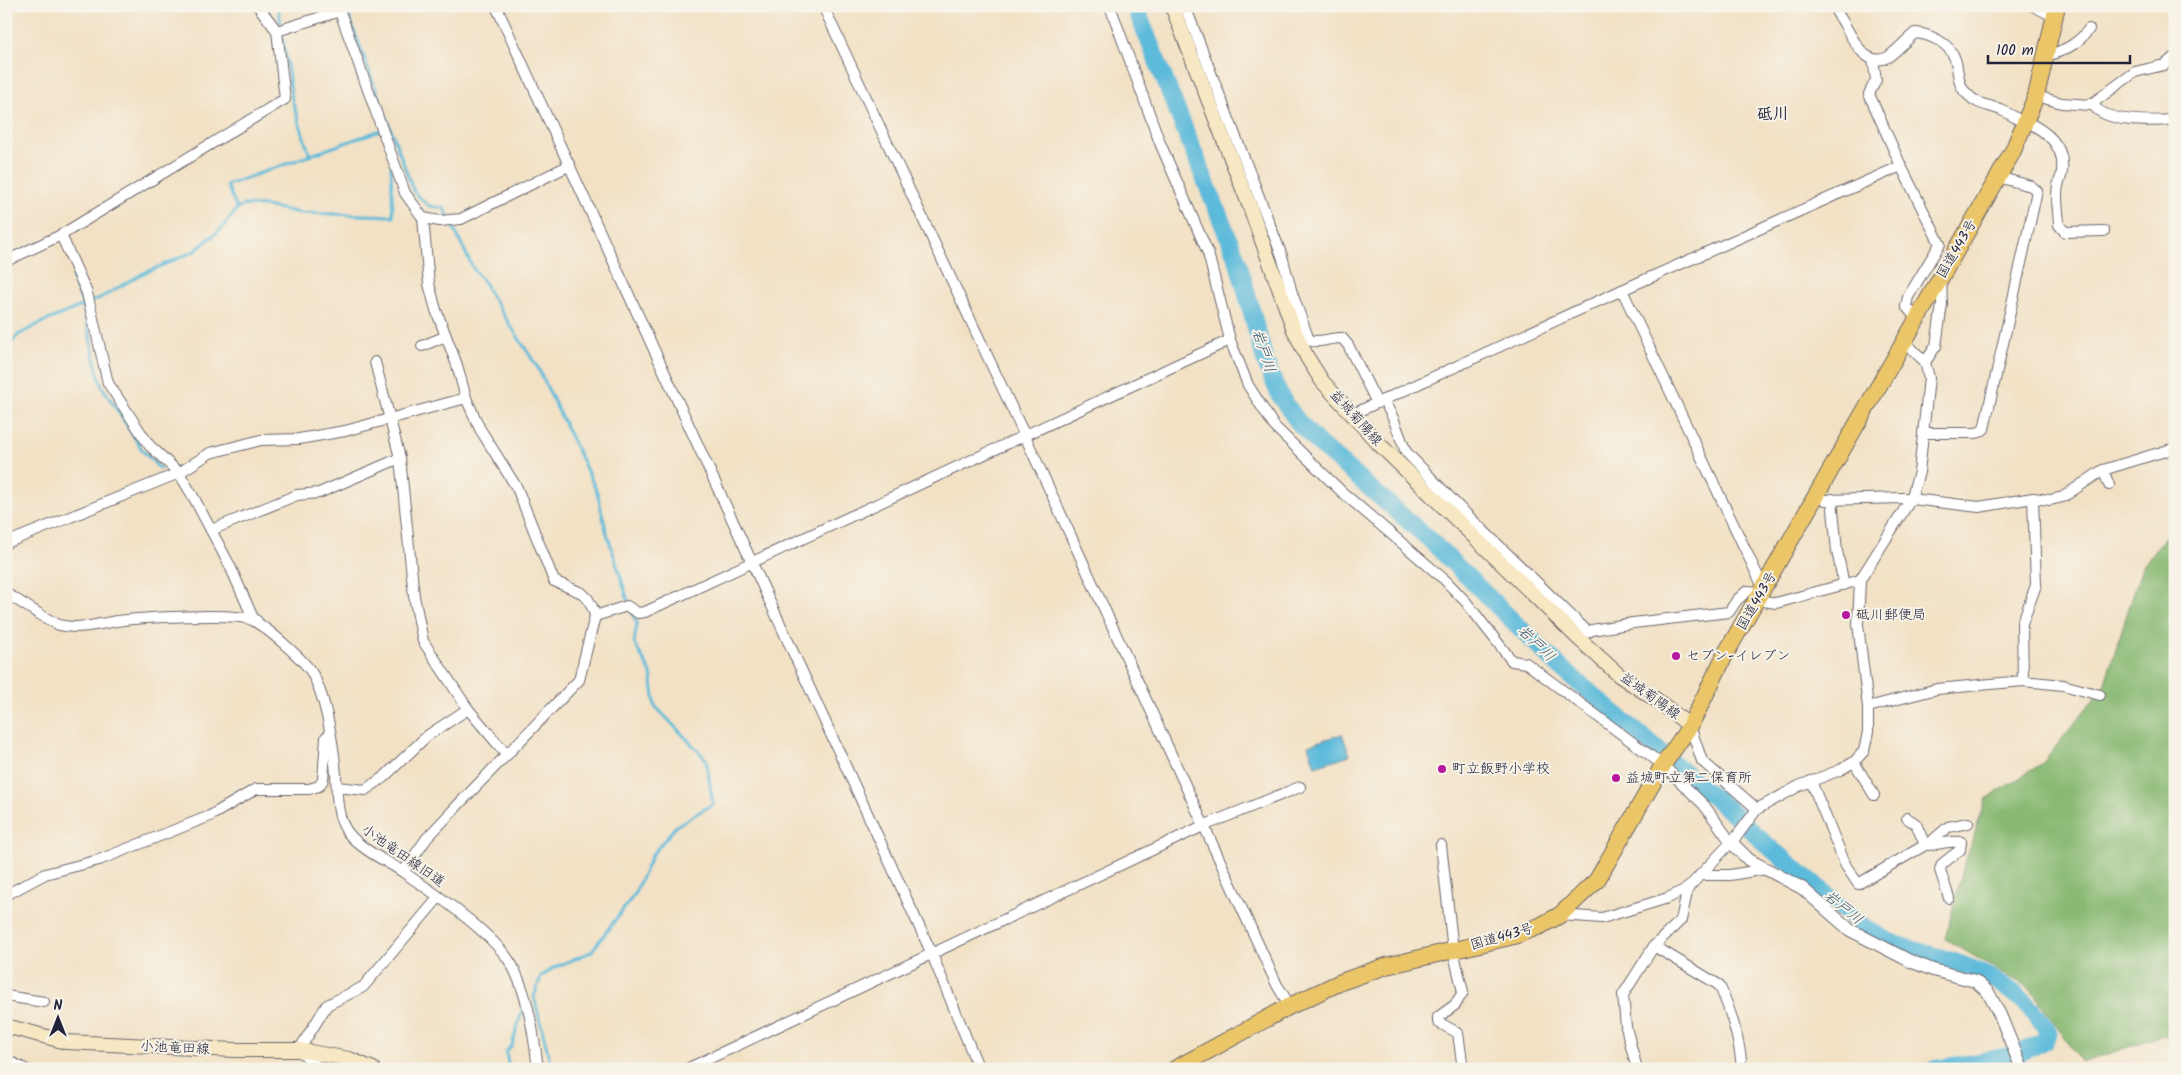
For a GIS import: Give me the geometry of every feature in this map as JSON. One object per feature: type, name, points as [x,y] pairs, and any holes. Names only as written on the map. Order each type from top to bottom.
[{"type":"highway","name":"国道443号","points":[[1175,1069],[1290,1006],[1341,982],[1386,966],[1514,936],[1540,926],[1560,915],[1597,880],[1686,731],[1726,653],[1761,594],[1824,498],[1904,341],[2012,153],[2036,96],[2056,12]]},
{"type":"main road","name":"益城菊陽線","points":[[1172,6],[1250,206],[1294,330],[1307,357],[1322,381],[1378,443],[1583,635],[1620,676],[1658,700],[1686,731]]},
{"type":"main road","name":"小池竜田線","points":[[6,1026],[66,1042],[235,1050],[299,1050],[349,1059],[373,1069]]},
{"type":"street","points":[[6,261],[61,235],[286,99],[277,31],[258,6]]},
{"type":"street","points":[[496,6],[931,952],[979,1069]]},
{"type":"street","points":[[823,6],[1024,434],[1277,986],[1290,1006]]},
{"type":"street","points":[[1110,6],[1160,142],[1208,253],[1230,340],[1248,385],[1274,426],[1342,492],[1445,580],[1466,602],[1512,661],[1526,663],[1664,765],[1704,805],[1750,860],[1802,888],[1850,930],[1880,946],[1934,970],[1975,981],[1988,992],[2000,1015],[2022,1069]]},
{"type":"street","points":[[1186,6],[1282,256],[1292,293],[1309,340],[1315,342],[1334,337],[1342,338],[1348,345],[1380,402],[1393,418],[1406,452],[1583,635],[1634,622],[1729,612],[1737,600],[1748,591],[1761,594],[1776,603],[1860,580]]},
{"type":"street","points":[[2033,6],[2056,12]]},
{"type":"street","points":[[277,31],[339,9],[405,193],[423,218],[429,284],[457,365],[466,398],[480,429],[517,488],[554,581],[582,593],[588,599],[595,616],[579,680],[427,838],[404,872]]},
{"type":"street","points":[[1837,12],[1845,22],[1859,50],[1873,59],[1887,58],[1915,33],[1924,34],[1937,40],[1954,56],[1960,86],[1965,93],[1982,105],[2002,110],[2048,134],[2060,150],[2063,156],[2062,172],[2058,186],[2059,226],[2062,230],[2065,232],[2104,231]]},
{"type":"street","points":[[2046,56],[2063,51],[2081,39],[2089,29]]},
{"type":"street","points":[[2036,96],[2062,104],[2077,106],[2092,104],[2134,72],[2164,66],[2175,56]]},
{"type":"street","points":[[1873,59],[1876,80],[1869,94],[1901,166],[1940,244],[1908,298],[1906,306],[1917,319]]},
{"type":"street","points":[[2092,104],[2100,112],[2135,121],[2175,120]]},
{"type":"street","points":[[423,218],[440,221],[462,218],[570,165]]},
{"type":"street","points":[[1353,414],[1622,290],[1901,166]]},
{"type":"street","points":[[1923,433],[1975,434],[1984,429],[2037,191],[2031,186],[1998,177]]},
{"type":"street","points":[[61,235],[87,293],[108,383],[149,445],[179,473],[230,566],[253,618],[261,625]]},
{"type":"street","points":[[1925,362],[1936,346],[1942,304],[1940,278]]},
{"type":"street","points":[[1622,290],[1761,594]]},
{"type":"street","points":[[422,346],[446,336]]},
{"type":"street","points":[[595,616],[627,606],[638,613],[645,612],[1024,434],[1230,340]]},
{"type":"street","points":[[1560,915],[1602,918],[1668,898],[1688,888],[1733,839],[1757,809],[1811,781],[1854,762],[1864,751],[1868,732],[1868,707],[1858,624],[1860,580],[1911,499],[1919,472],[1929,378],[1925,362],[1904,341]]},
{"type":"street","points":[[376,362],[400,458],[414,596],[423,641],[468,709],[507,755]]},
{"type":"street","points":[[6,543],[179,473],[210,452],[261,440],[299,440],[345,431],[466,398]]},
{"type":"street","points":[[1844,585],[1824,498],[1911,499],[1979,507],[2033,498],[2050,500],[2064,497],[2103,470],[2175,448]]},
{"type":"street","points":[[211,530],[297,495],[319,493],[400,458]]},
{"type":"street","points":[[2103,470],[2109,485]]},
{"type":"street","points":[[2024,681],[2022,624],[2036,585],[2033,498]]},
{"type":"street","name":"小池竜田線旧道","points":[[6,593],[60,625],[88,626],[118,621],[204,616],[250,618],[261,625],[313,674],[334,756],[340,820],[349,834],[371,852],[404,872],[478,928],[513,967],[521,985],[534,1036],[538,1069]]},
{"type":"street","points":[[1868,707],[1937,689],[2024,681],[2063,685],[2100,695]]},
{"type":"street","points":[[337,787],[365,790],[384,777],[427,736],[468,709]]},
{"type":"street","points":[[6,895],[45,874],[99,860],[210,816],[256,789],[310,789],[319,786],[323,780],[327,724]]},
{"type":"street","points":[[1686,731],[1702,761],[1757,809]]},
{"type":"street","points":[[1854,762],[1874,795]]},
{"type":"street","points":[[1811,781],[1846,866],[1858,884],[1925,845],[1948,827],[1968,823]]},
{"type":"street","points":[[687,1069],[931,952],[1203,826],[1300,787]]},
{"type":"street","points":[[1907,818],[1916,824],[1925,845]]},
{"type":"street","points":[[1925,845],[1940,845],[1954,840],[1961,842],[1960,850],[1942,864],[1940,870],[1950,898]]},
{"type":"street","points":[[1441,845],[1453,950],[1463,992],[1456,1004],[1438,1016],[1438,1022],[1458,1033],[1463,1069]]},
{"type":"street","points":[[1700,876],[1730,875],[1766,870]]},
{"type":"street","points":[[1637,1069],[1626,1027],[1623,995],[1654,946],[1681,920],[1688,888]]},
{"type":"street","points":[[320,1069],[299,1050],[327,1004],[363,987],[439,897]]},
{"type":"street","points":[[1654,946],[1719,986],[1724,996],[1741,1055],[1742,1069]]},
{"type":"street","points":[[6,996],[44,1002]]},
{"type":"street","points":[[6,1060],[25,1069]]},
{"type":"green space","points":[[2175,524],[2175,1038],[2163,1035],[2082,1063],[2031,989],[1945,939],[1963,869],[1986,799],[2043,763],[2104,686],[2142,567]]},
{"type":"water","points":[[1342,734],[1350,755],[1315,766],[1308,745]]},
{"type":"waterway","points":[[278,6],[281,27]]},
{"type":"waterway","points":[[345,6],[414,192],[429,206],[444,208],[474,270],[486,285],[538,368],[597,492],[606,530],[629,604]]},
{"type":"waterway","name":"岩戸川","points":[[1135,6],[1238,262],[1266,364],[1280,396],[1298,422],[1320,445],[1429,539],[1561,668],[1853,918],[1876,935],[1890,942],[1952,961],[1984,974],[2013,992],[2038,1017],[2048,1032],[2045,1040],[2005,1057],[1935,1069]]},
{"type":"waterway","points":[[283,38],[292,100],[310,156]]},
{"type":"waterway","points":[[237,209],[227,185],[381,130]]},
{"type":"waterway","points":[[6,349],[18,335],[41,323],[100,298],[142,274],[195,251],[222,228],[237,209],[244,205],[265,206],[301,213],[393,216],[391,166]]},
{"type":"waterway","points":[[72,278],[83,305],[99,378],[103,388],[143,451],[160,469]]},
{"type":"waterway","points":[[552,1069],[534,997],[541,977],[553,968],[591,952],[634,895],[652,855],[676,826],[713,804],[706,759],[655,706],[651,673],[634,643],[637,623],[632,613]]},
{"type":"waterway","points":[[509,1069],[506,1052],[512,1045],[523,1008]]},
{"type":"place","name":"砥川郵便局","points":[[1846,615]]},
{"type":"place","name":"セブン-イレブン","points":[[1676,656]]},
{"type":"place","name":"町立飯野小学校","points":[[1442,769]]},
{"type":"place","name":"益城町立第二保育所","points":[[1616,778]]},
{"type":"district","name":"砥川","points":[[1773,114]]}]
